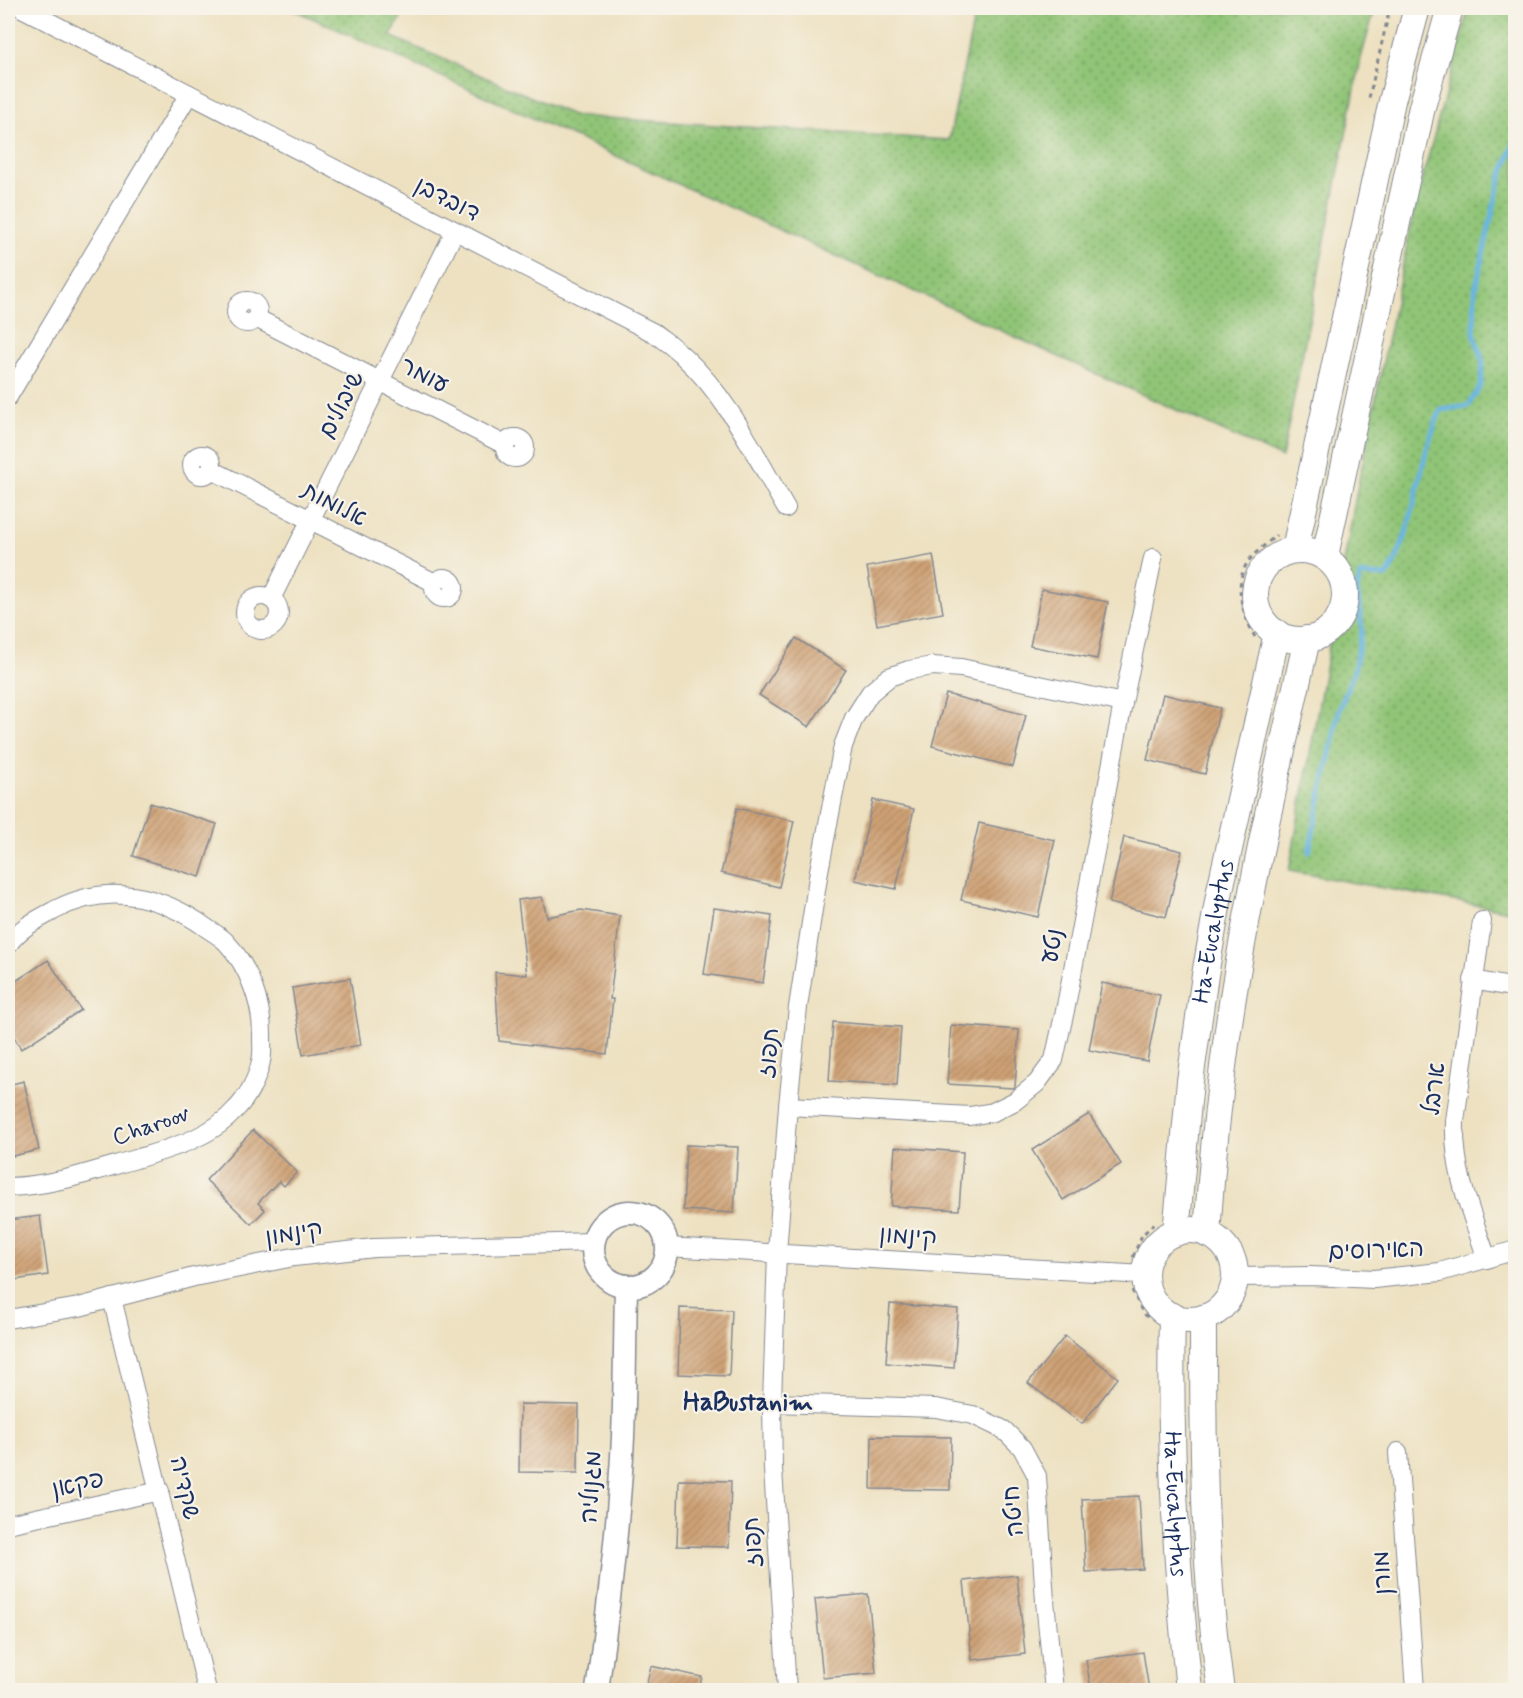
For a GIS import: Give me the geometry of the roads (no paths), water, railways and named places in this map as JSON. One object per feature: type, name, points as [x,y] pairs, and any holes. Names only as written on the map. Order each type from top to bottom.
[{"type":"main road","points":[[1295,549],[1392,101],[1417,8]]},
{"type":"main road","points":[[1325,556],[1422,107],[1450,8]]},
{"type":"main road","points":[[1295,549],[1306,549],[1325,556],[1336,567],[1345,585],[1344,609],[1330,629],[1313,639],[1288,639],[1267,626],[1257,608],[1255,592],[1256,583],[1263,568],[1281,554],[1295,549]]},
{"type":"main road","name":"Ha-Eucalyptus","points":[[1176,1233],[1188,1093],[1205,975],[1222,880],[1277,633]]},
{"type":"main road","name":"Ha-Eucalyptus","points":[[1207,1234],[1217,1116],[1237,975],[1257,865],[1307,639]]},
{"type":"main road","points":[[1187,1230],[1207,1234],[1218,1240],[1233,1261],[1235,1277],[1233,1289],[1220,1309],[1203,1318],[1178,1319],[1164,1312],[1154,1303],[1147,1290],[1146,1266],[1158,1243],[1176,1233],[1187,1230]]},
{"type":"main road","name":"Ha-Eucalyptus","points":[[1172,1316],[1174,1508],[1189,1690]]},
{"type":"main road","name":"Ha-Eucalyptus","points":[[1203,1318],[1204,1473],[1209,1568],[1221,1690]]},
{"type":"street","name":"דובדבן","points":[[22,8],[654,333],[683,356],[708,383],[734,420],[786,508]]},
{"type":"street","points":[[8,397],[189,94]]},
{"type":"street","name":"שיבולים","points":[[271,599],[455,231]]},
{"type":"street","name":"עומר","points":[[256,318],[505,445]]},
{"type":"street","name":"אלומות","points":[[212,470],[435,583]]},
{"type":"street","name":"נטע","points":[[788,1106],[970,1116],[993,1112],[1015,1101],[1037,1083],[1054,1060],[1153,558]]},
{"type":"street","name":"תפוז","points":[[787,1690],[773,1469],[772,1403],[777,1253],[798,1007],[819,871],[843,746],[854,718],[870,693],[890,677],[909,670],[933,666],[961,668],[1123,703]]},
{"type":"street","name":"Charoov","points":[[8,945],[36,920],[69,903],[105,895],[134,895],[166,904],[192,917],[226,943],[243,967],[256,993],[262,1030],[261,1061],[252,1085],[237,1109],[214,1129],[177,1147],[51,1183],[8,1187]]},
{"type":"street","name":"ארבל","points":[[1482,921],[1455,1121],[1454,1147],[1461,1182],[1487,1259]]},
{"type":"street","points":[[1473,980],[1515,988]]},
{"type":"street","points":[[632,1212],[652,1219],[665,1236],[667,1247],[666,1258],[656,1276],[647,1282],[626,1286],[614,1283],[604,1276],[593,1255],[593,1242],[597,1232],[611,1217],[621,1213],[632,1212]]},
{"type":"street","name":"קינמון","points":[[8,1319],[79,1307],[194,1277],[306,1256],[374,1248],[593,1242]]},
{"type":"street","name":"קינמון","points":[[667,1247],[1145,1275]]},
{"type":"street","name":"האירוסים","points":[[1235,1277],[1311,1276],[1374,1279],[1440,1272],[1515,1250]]},
{"type":"street","name":"מגנוליה","points":[[597,1690],[610,1598],[618,1513],[623,1436],[626,1286]]},
{"type":"street","name":"שקדיה","points":[[112,1298],[206,1690]]},
{"type":"street","name":"חיטה","points":[[772,1403],[936,1408],[973,1415],[1004,1430],[1022,1448],[1037,1476],[1045,1601],[1054,1690]]},
{"type":"street","name":"מורן","points":[[1398,1452],[1415,1690]]},
{"type":"street","name":"פקאן","points":[[8,1524],[160,1491]]},
{"type":"waterway","points":[[1309,852],[1339,710],[1354,671],[1362,630],[1357,587],[1361,575],[1387,576],[1405,536],[1426,451],[1441,410],[1468,406],[1481,385],[1483,362],[1474,333],[1475,290],[1500,180],[1516,139]]},
{"type":"district","name":"HaBustanim","points":[[748,1403]]}]
